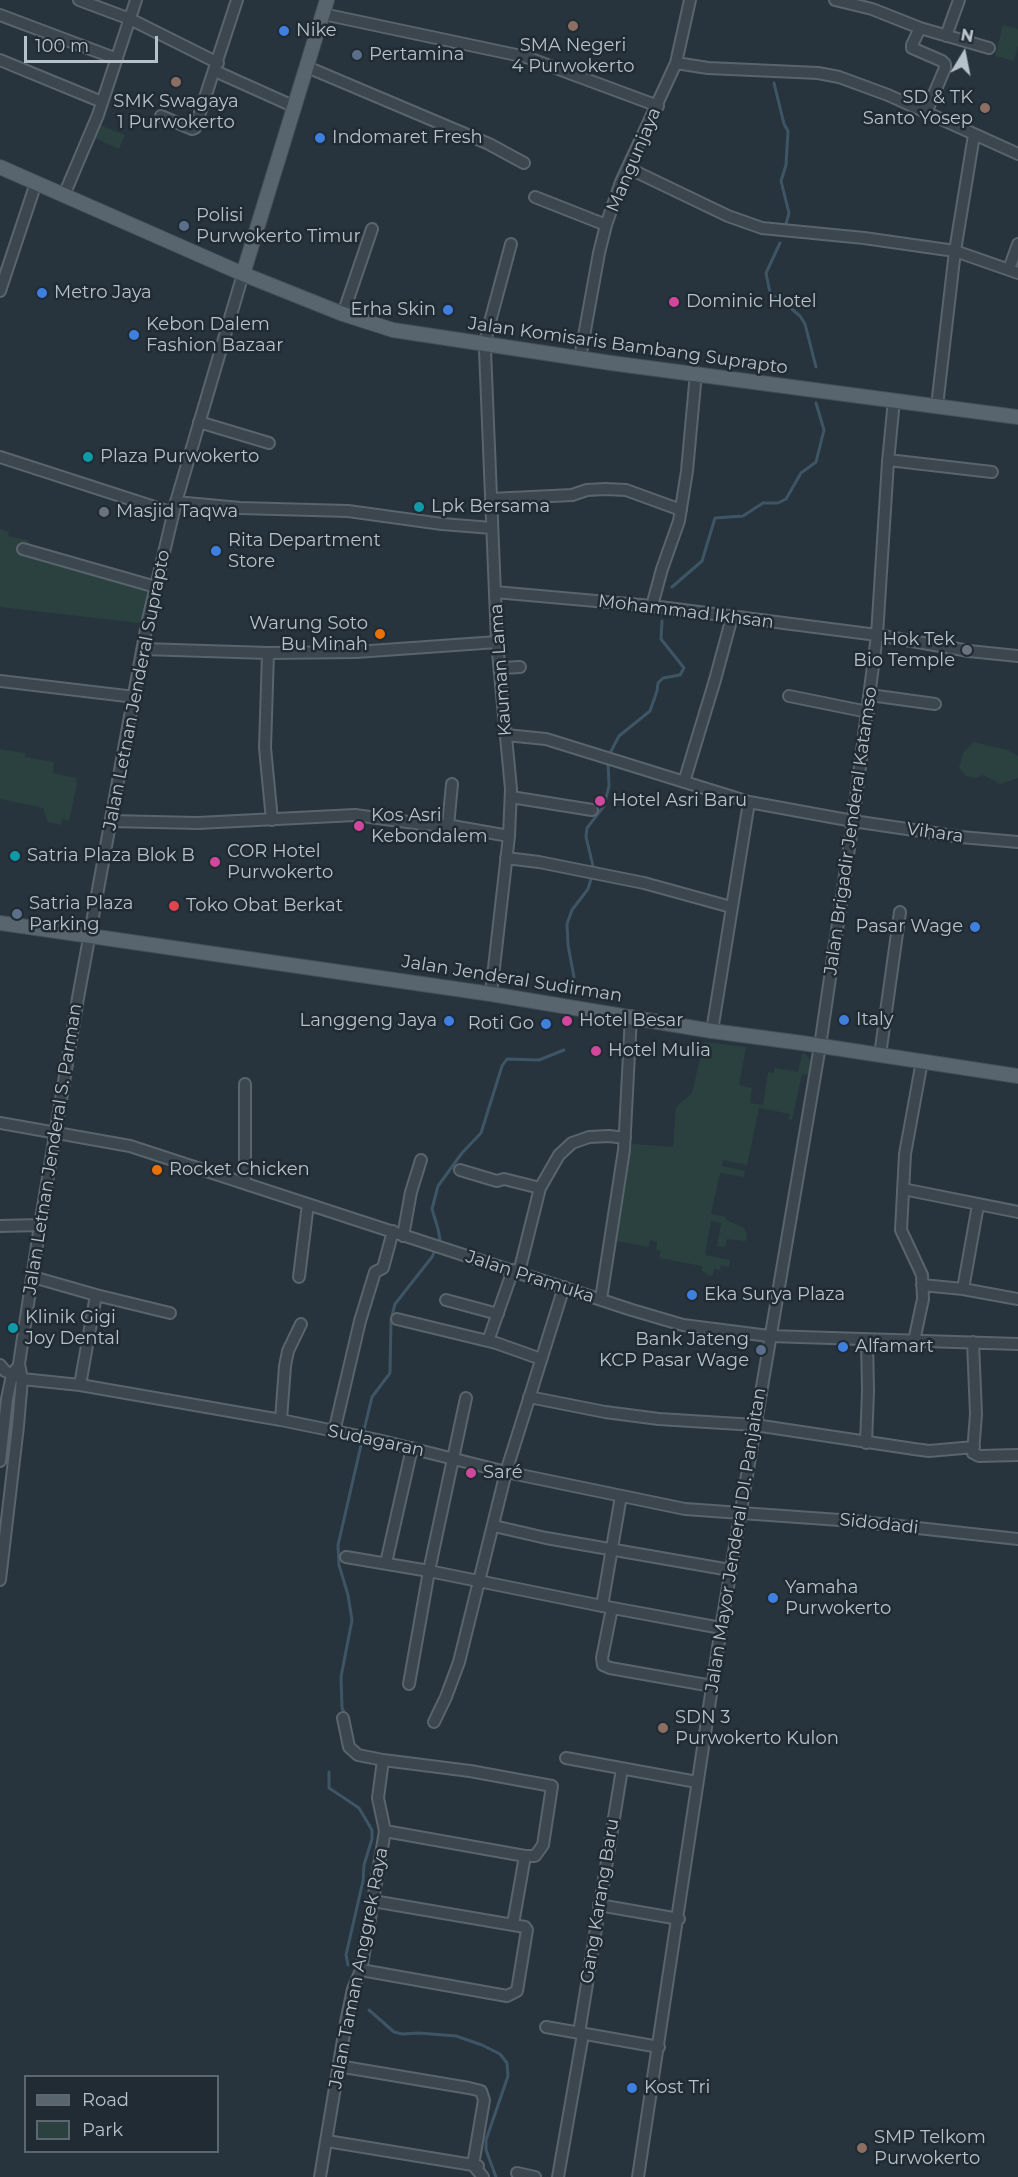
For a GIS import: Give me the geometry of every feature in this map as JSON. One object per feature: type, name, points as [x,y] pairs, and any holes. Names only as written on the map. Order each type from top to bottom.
[{"type":"main road","points":[[243,274],[327,0]]},
{"type":"main road","name":"Jalan Komisaris Bambang Suprapto","points":[[0,167],[243,274],[343,314],[393,330],[486,345],[1018,417]]},
{"type":"main road","name":"Jalan Jenderal Sudirman","points":[[0,922],[491,994],[712,1031],[1018,1076]]},
{"type":"street","points":[[79,0],[130,18],[216,67],[295,107]]},
{"type":"street","points":[[64,195],[102,102],[136,0]]},
{"type":"street","points":[[161,116],[192,129],[195,128],[237,0]]},
{"type":"street","name":"Mangunjaya","points":[[580,358],[606,225],[628,168],[676,63],[690,0]]},
{"type":"street","points":[[835,0],[872,9],[946,36],[989,48]]},
{"type":"street","points":[[946,36],[959,0]]},
{"type":"street","points":[[323,14],[526,57],[657,106]]},
{"type":"street","points":[[0,15],[117,59]]},
{"type":"street","points":[[920,27],[912,48],[945,64],[926,113]]},
{"type":"street","points":[[0,60],[102,102]]},
{"type":"street","points":[[676,63],[708,68],[818,73],[839,77],[888,95],[1018,154]]},
{"type":"street","points":[[307,67],[489,144],[524,163]]},
{"type":"street","points":[[937,406],[955,251],[975,135]]},
{"type":"street","points":[[628,168],[728,216],[762,228],[864,238],[955,251],[1014,271],[1018,244]]},
{"type":"street","points":[[0,291],[36,183]]},
{"type":"street","points":[[535,197],[606,225]]},
{"type":"street","points":[[343,314],[372,229]]},
{"type":"street","name":"Kauman Lama","points":[[491,994],[509,836],[511,797],[497,642],[486,345],[489,324],[511,244]]},
{"type":"street","name":"Jalan Letnan Jenderal Suprapto","points":[[90,935],[143,649],[173,513],[243,274]]},
{"type":"street","points":[[652,606],[681,510],[696,373]]},
{"type":"street","name":"Jalan Brigadir Jenderal Katamso","points":[[820,1047],[877,635],[894,400]]},
{"type":"street","points":[[199,422],[269,443]]},
{"type":"street","points":[[0,457],[173,513]]},
{"type":"street","points":[[888,460],[992,472]]},
{"type":"street","points":[[491,499],[572,495],[586,490],[626,490],[681,510]]},
{"type":"street","points":[[176,502],[240,508],[348,511],[442,524],[492,528]]},
{"type":"street","points":[[23,549],[156,588]]},
{"type":"street","name":"Mohammad Ikhsan","points":[[495,592],[652,606],[1018,656]]},
{"type":"street","points":[[684,782],[732,617]]},
{"type":"street","points":[[143,649],[268,653],[356,652],[497,642]]},
{"type":"street","points":[[268,653],[265,748],[272,820]]},
{"type":"street","points":[[501,668],[520,667]]},
{"type":"street","points":[[0,681],[135,697]]},
{"type":"street","points":[[870,695],[935,704]]},
{"type":"street","points":[[789,696],[868,712]]},
{"type":"street","name":"Vihara","points":[[506,735],[546,739],[749,802],[853,821],[961,837],[1018,842]]},
{"type":"street","points":[[448,826],[452,784]]},
{"type":"street","points":[[511,797],[592,810]]},
{"type":"street","points":[[712,1031],[749,802]]},
{"type":"street","points":[[111,821],[198,824],[355,815],[509,836]]},
{"type":"street","points":[[506,858],[644,883],[731,908]]},
{"type":"street","points":[[880,1055],[900,912]]},
{"type":"street","name":"Jalan Letnan Jenderal S. Parman","points":[[0,1461],[17,1377],[40,1225],[90,935]]},
{"type":"street","points":[[601,1299],[625,1138],[632,1016]]},
{"type":"street","name":"Jalan Mayor Jenderal DI. Panjaitan","points":[[638,2177],[730,1570],[820,1047]]},
{"type":"street","points":[[914,1341],[923,1299],[922,1275],[900,1230],[904,1154],[922,1061]]},
{"type":"street","points":[[245,1084],[245,1183]]},
{"type":"street","name":"Jalan Pramuka","points":[[0,1123],[130,1146],[683,1325],[769,1336],[914,1341],[1018,1341]]},
{"type":"street","points":[[488,1341],[516,1271],[540,1188],[559,1155],[572,1143],[589,1137],[625,1138]]},
{"type":"street","points":[[334,1432],[360,1321],[375,1272],[383,1268],[398,1233],[421,1160]]},
{"type":"street","points":[[460,1170],[497,1181],[504,1179],[540,1188]]},
{"type":"street","points":[[903,1189],[1018,1212]]},
{"type":"street","points":[[299,1277],[308,1204]]},
{"type":"street","points":[[963,1289],[978,1205]]},
{"type":"street","points":[[0,1228],[40,1225]]},
{"type":"street","points":[[33,1277],[170,1313]]},
{"type":"street","points":[[922,1285],[963,1289],[1018,1299]]},
{"type":"street","points":[[434,1722],[459,1662],[506,1472],[564,1287]]},
{"type":"street","points":[[80,1385],[96,1295]]},
{"type":"street","points":[[446,1300],[498,1314]]},
{"type":"street","points":[[397,1319],[488,1341],[541,1359]]},
{"type":"street","points":[[281,1420],[288,1351],[301,1324]]},
{"type":"street","points":[[866,1443],[867,1340]]},
{"type":"street","points":[[974,1342],[976,1414],[973,1453],[976,1456],[1018,1455]]},
{"type":"street","points":[[0,1365],[17,1377]]},
{"type":"street","name":"Jalan Letnan Jenderal S. Parman","points":[[0,1580],[12,1483],[17,1377]]},
{"type":"street","name":"Sudagaran","points":[[17,1377],[80,1385],[281,1420],[621,1496],[685,1509],[740,1514]]},
{"type":"street","points":[[529,1397],[605,1412],[659,1419],[755,1425],[929,1451],[974,1447]]},
{"type":"street","points":[[409,1684],[429,1571],[466,1398]]},
{"type":"street","points":[[386,1563],[412,1448]]},
{"type":"street","points":[[0,1481],[12,1483]]},
{"type":"street","points":[[621,1496],[611,1549],[603,1665],[712,1686]]},
{"type":"street","name":"Sidodadi","points":[[740,1514],[846,1520],[1018,1539]]},
{"type":"street","points":[[494,1526],[730,1570]]},
{"type":"street","points":[[346,1557],[721,1628]]},
{"type":"street","points":[[344,1718],[350,1747],[358,1755],[552,1786],[541,1850],[535,1856],[385,1831]]},
{"type":"street","points":[[566,1758],[698,1782]]},
{"type":"street","name":"Jalan Taman Anggrek Raya","points":[[320,2177],[338,2066],[351,1997],[361,1971],[385,1831],[378,1798],[383,1760]]},
{"type":"street","name":"Gang Karang Baru","points":[[581,2034],[599,1905],[622,1769]]},
{"type":"street","points":[[513,1924],[525,1856]]},
{"type":"street","points":[[361,1971],[511,1995],[517,1991],[527,1930],[525,1927],[373,1901]]},
{"type":"street","points":[[599,1905],[678,1919]]},
{"type":"street","points":[[546,2027],[658,2047]]},
{"type":"street","points":[[558,2177],[581,2034]]},
{"type":"street","points":[[327,2141],[478,2170],[484,2100],[481,2091],[338,2066]]},
{"type":"street","points":[[517,2174],[535,2177]]},
{"type":"green space","points":[[1003,25],[1018,29],[1018,45],[1014,61],[995,56]]},
{"type":"green space","points":[[100,125],[125,135],[119,149],[95,138]]},
{"type":"green space","points":[[0,529],[9,532],[8,536],[27,540],[37,556],[156,587],[147,624],[0,607]]},
{"type":"green space","points":[[973,742],[1008,750],[1018,756],[1018,778],[1000,784],[983,775],[976,778],[966,776],[959,768],[963,753]]},
{"type":"green space","points":[[0,749],[25,753],[25,757],[54,762],[53,773],[76,778],[77,784],[69,821],[62,819],[61,825],[48,822],[43,808],[0,799]]},
{"type":"green space","points":[[704,1042],[746,1047],[739,1085],[752,1088],[750,1103],[763,1105],[768,1072],[774,1073],[775,1068],[798,1072],[802,1054],[810,1060],[812,1076],[802,1074],[792,1120],[788,1119],[790,1114],[759,1108],[747,1165],[723,1160],[722,1166],[745,1171],[744,1177],[720,1173],[711,1214],[726,1217],[725,1219],[744,1228],[747,1235],[746,1241],[727,1239],[725,1247],[717,1246],[721,1223],[711,1221],[705,1255],[730,1260],[729,1267],[721,1265],[720,1270],[714,1269],[713,1275],[709,1276],[701,1270],[702,1266],[659,1258],[661,1251],[656,1250],[657,1242],[650,1240],[649,1247],[611,1240],[624,1150],[631,1150],[632,1144],[673,1147],[676,1107],[692,1093]]},
{"type":"waterway","points":[[774,83],[784,124],[788,131],[786,165],[781,181],[789,213],[786,224]]},
{"type":"waterway","points":[[780,243],[766,273],[771,295],[781,300],[800,316],[805,324],[816,367]]},
{"type":"waterway","points":[[672,587],[702,561],[715,518],[743,516],[763,503],[778,503],[786,499],[801,473],[816,462],[824,430],[816,403]]},
{"type":"waterway","points":[[609,755],[619,736],[650,711],[658,683],[663,678],[680,675],[684,668],[661,639],[662,621]]},
{"type":"waterway","points":[[594,870],[586,837],[587,828],[604,806],[609,786],[608,761]]},
{"type":"waterway","points":[[574,977],[567,924],[572,910],[588,889],[592,876]]},
{"type":"waterway","points":[[438,1243],[440,1239],[432,1209],[438,1186],[462,1153],[481,1133],[502,1066],[507,1059],[539,1060],[564,1050]]},
{"type":"waterway","points":[[363,1434],[372,1397],[390,1373],[391,1320],[395,1304],[432,1257],[436,1248]]},
{"type":"waterway","points":[[346,1716],[342,1708],[341,1677],[352,1620],[348,1595],[339,1565],[338,1545],[362,1441]]},
{"type":"waterway","points":[[329,1772],[329,1788],[359,1808],[372,1830],[372,1839],[364,1865],[363,1881],[346,1955],[348,1965]]},
{"type":"waterway","points":[[369,2010],[394,2032],[456,2036],[500,2054],[507,2063],[508,2076],[486,2140],[486,2150],[496,2177]]},
{"type":"place","name":"SMA Negeri 4 Purwokerto","points":[[573,26]]},
{"type":"place","name":"Nike","points":[[284,31]]},
{"type":"place","name":"Pertamina","points":[[357,55]]},
{"type":"place","name":"SMK Swagaya 1 Purwokerto","points":[[176,82]]},
{"type":"place","name":"SD & TK Santo Yosep","points":[[985,108]]},
{"type":"place","name":"Indomaret Fresh","points":[[320,138]]},
{"type":"place","name":"Polisi Purwokerto Timur","points":[[184,226]]},
{"type":"place","name":"Metro Jaya","points":[[42,293]]},
{"type":"place","name":"Dominic Hotel","points":[[674,302]]},
{"type":"place","name":"Erha Skin","points":[[448,310]]},
{"type":"place","name":"Kebon Dalem Fashion Bazaar","points":[[134,335]]},
{"type":"place","name":"Plaza Purwokerto","points":[[88,457]]},
{"type":"place","name":"Lpk Bersama","points":[[419,507]]},
{"type":"place","name":"Masjid Taqwa","points":[[104,512]]},
{"type":"place","name":"Rita Department Store","points":[[216,551]]},
{"type":"place","name":"Warung Soto Bu Minah","points":[[380,634]]},
{"type":"place","name":"Hok Tek Bio Temple","points":[[967,650]]},
{"type":"place","name":"Hotel Asri Baru","points":[[600,801]]},
{"type":"place","name":"Kos Asri Kebondalem","points":[[359,826]]},
{"type":"place","name":"Satria Plaza Blok B","points":[[15,856]]},
{"type":"place","name":"COR Hotel Purwokerto","points":[[215,862]]},
{"type":"place","name":"Toko Obat Berkat","points":[[174,906]]},
{"type":"place","name":"Satria Plaza Parking","points":[[17,914]]},
{"type":"place","name":"Pasar Wage","points":[[975,927]]},
{"type":"place","name":"Italy","points":[[844,1020]]},
{"type":"place","name":"Langgeng Jaya","points":[[449,1021]]},
{"type":"place","name":"Hotel Besar","points":[[567,1021]]},
{"type":"place","name":"Roti Go","points":[[546,1024]]},
{"type":"place","name":"Hotel Mulia","points":[[596,1051]]},
{"type":"place","name":"Rocket Chicken","points":[[157,1170]]},
{"type":"place","name":"Eka Surya Plaza","points":[[692,1295]]},
{"type":"place","name":"Klinik Gigi Joy Dental","points":[[13,1328]]},
{"type":"place","name":"Alfamart","points":[[843,1347]]},
{"type":"place","name":"Bank Jateng KCP Pasar Wage","points":[[761,1350]]},
{"type":"place","name":"Saré","points":[[471,1473]]},
{"type":"place","name":"Yamaha Purwokerto","points":[[773,1598]]},
{"type":"place","name":"SDN 3 Purwokerto Kulon","points":[[663,1728]]},
{"type":"place","name":"Kost Tri","points":[[632,2088]]},
{"type":"place","name":"SMP Telkom Purwokerto","points":[[862,2148]]}]
